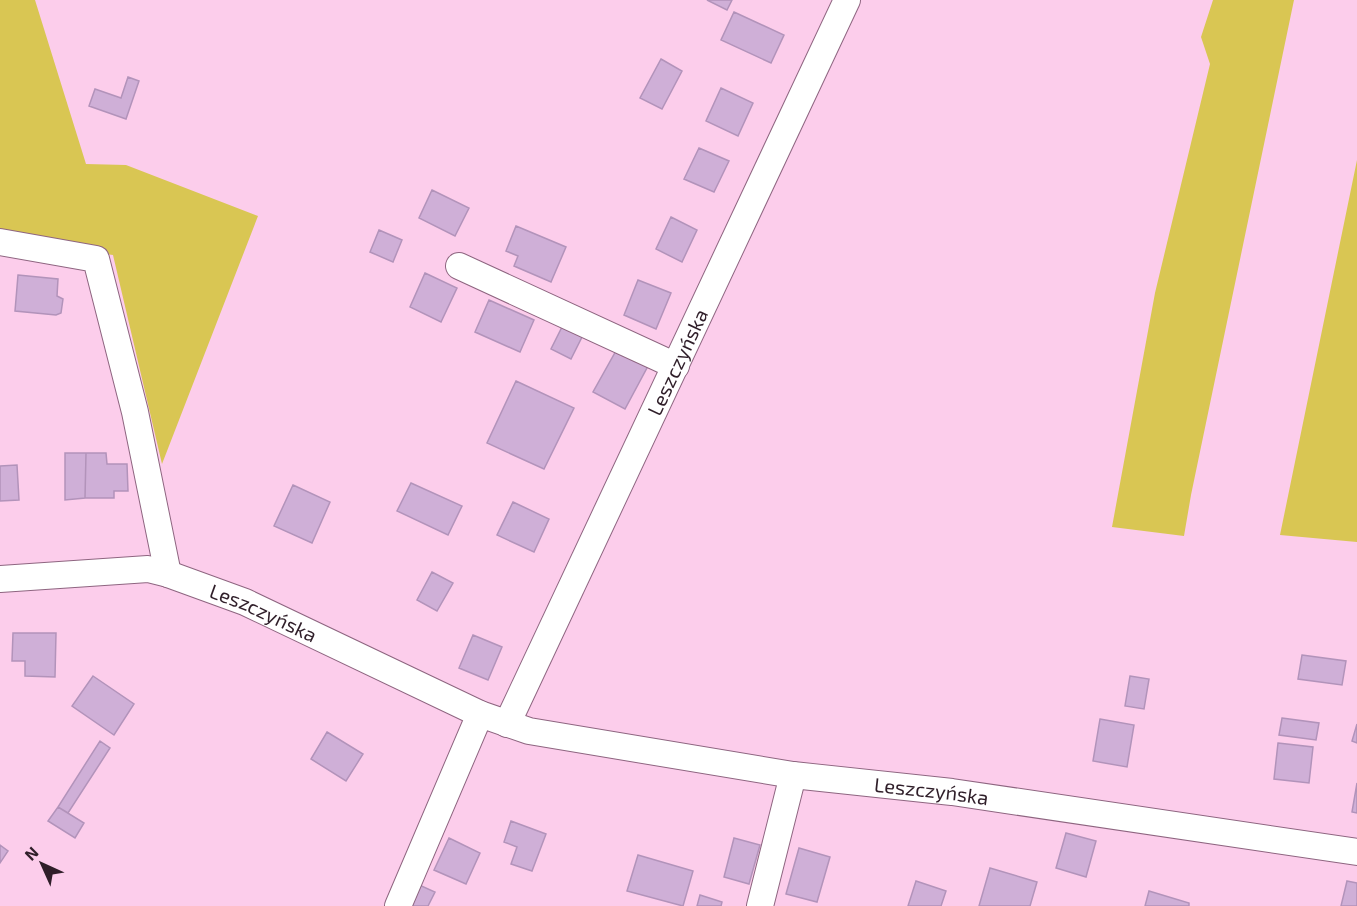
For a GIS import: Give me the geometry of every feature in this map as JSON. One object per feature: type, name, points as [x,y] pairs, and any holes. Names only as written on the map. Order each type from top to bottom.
[{"type":"street","name":"Leszczyńska","points":[[507,724],[847,0]]},
{"type":"street","points":[[0,242],[96,259],[135,412],[158,572],[0,579]]},
{"type":"street","points":[[459,266],[676,366]]},
{"type":"street","name":"Leszczyńska","points":[[158,572],[245,602],[480,714],[529,731],[793,775],[952,792],[1357,852]]},
{"type":"street","points":[[398,906],[480,714]]},
{"type":"street","points":[[760,906],[793,775]]},
{"type":"shaded area","points":[[0,0],[35,0],[86,164],[126,165],[258,216],[162,464],[113,255],[0,240]]},
{"type":"shaded area","points":[[1213,0],[1294,0],[1184,536],[1112,527],[1155,293],[1210,64],[1201,37]]},
{"type":"shaded area","points":[[1357,160],[1357,542],[1280,535]]},
{"type":"building","points":[[707,0],[732,0],[727,10]]},
{"type":"building","points":[[734,12],[784,35],[771,63],[721,40]]},
{"type":"building","points":[[661,59],[682,71],[662,109],[640,98]]},
{"type":"building","points":[[128,77],[139,81],[126,119],[89,106],[95,89],[121,98]]},
{"type":"building","points":[[721,88],[753,103],[738,136],[706,121]]},
{"type":"building","points":[[699,148],[729,161],[714,192],[684,179]]},
{"type":"building","points":[[432,190],[469,208],[455,236],[419,218]]},
{"type":"building","points":[[671,217],[697,230],[682,262],[656,249]]},
{"type":"building","points":[[516,226],[566,247],[551,282],[514,266],[518,256],[506,251]]},
{"type":"building","points":[[379,230],[402,240],[393,262],[370,252]]},
{"type":"building","points":[[425,273],[457,288],[441,322],[410,307]]},
{"type":"building","points":[[18,275],[58,279],[57,296],[63,299],[61,313],[56,315],[15,311]]},
{"type":"building","points":[[638,280],[671,293],[656,329],[624,315]]},
{"type":"building","points":[[489,300],[534,320],[520,352],[475,332]]},
{"type":"building","points":[[565,321],[585,331],[571,359],[551,349]]},
{"type":"building","points":[[617,349],[648,366],[625,409],[593,392]]},
{"type":"building","points":[[516,381],[574,408],[544,469],[487,443]]},
{"type":"building","points":[[65,453],[86,453],[85,498],[65,500]]},
{"type":"building","points":[[86,453],[106,453],[107,464],[127,464],[128,491],[114,491],[114,498],[85,498]]},
{"type":"building","points":[[17,465],[19,500],[0,501],[0,466]]},
{"type":"building","points":[[411,483],[462,506],[448,535],[397,511]]},
{"type":"building","points":[[293,485],[330,502],[312,543],[274,526]]},
{"type":"building","points":[[513,502],[549,519],[534,552],[497,535]]},
{"type":"building","points":[[432,572],[453,583],[437,611],[417,600]]},
{"type":"building","points":[[13,633],[56,633],[55,677],[25,676],[25,661],[12,661]]},
{"type":"building","points":[[473,635],[502,647],[488,680],[459,668]]},
{"type":"building","points":[[1302,655],[1346,661],[1342,685],[1298,679]]},
{"type":"building","points":[[93,676],[134,704],[114,735],[72,706]]},
{"type":"building","points":[[1130,676],[1149,679],[1144,709],[1125,706]]},
{"type":"building","points":[[1282,718],[1319,723],[1316,740],[1279,735]]},
{"type":"building","points":[[1100,719],[1134,725],[1127,767],[1093,761]]},
{"type":"building","points":[[1357,724],[1357,743],[1352,741]]},
{"type":"building","points":[[327,732],[363,754],[346,781],[311,759]]},
{"type":"building","points":[[100,741],[110,748],[68,813],[58,807]]},
{"type":"building","points":[[1278,743],[1313,747],[1309,783],[1274,779]]},
{"type":"building","points":[[1357,783],[1357,813],[1352,812]]},
{"type":"building","points":[[58,807],[84,823],[75,838],[48,821]]},
{"type":"building","points":[[511,821],[546,834],[532,871],[511,864],[517,847],[504,842]]},
{"type":"building","points":[[1066,833],[1096,841],[1086,877],[1056,868]]},
{"type":"building","points":[[449,838],[480,853],[466,884],[434,870]]},
{"type":"building","points":[[734,838],[760,845],[749,884],[724,877]]},
{"type":"building","points":[[0,845],[8,851],[0,863]]},
{"type":"building","points":[[799,848],[830,857],[817,902],[786,894]]},
{"type":"building","points":[[638,855],[693,871],[683,906],[627,891]]},
{"type":"building","points":[[990,868],[1037,882],[1030,906],[979,906]]},
{"type":"building","points":[[916,881],[946,891],[941,906],[908,906]]},
{"type":"building","points":[[1347,881],[1357,883],[1357,906],[1341,906]]},
{"type":"building","points":[[417,884],[435,892],[428,906],[407,906]]},
{"type":"building","points":[[1149,891],[1189,903],[1189,906],[1145,906]]},
{"type":"building","points":[[700,895],[722,902],[721,906],[697,906]]}]
